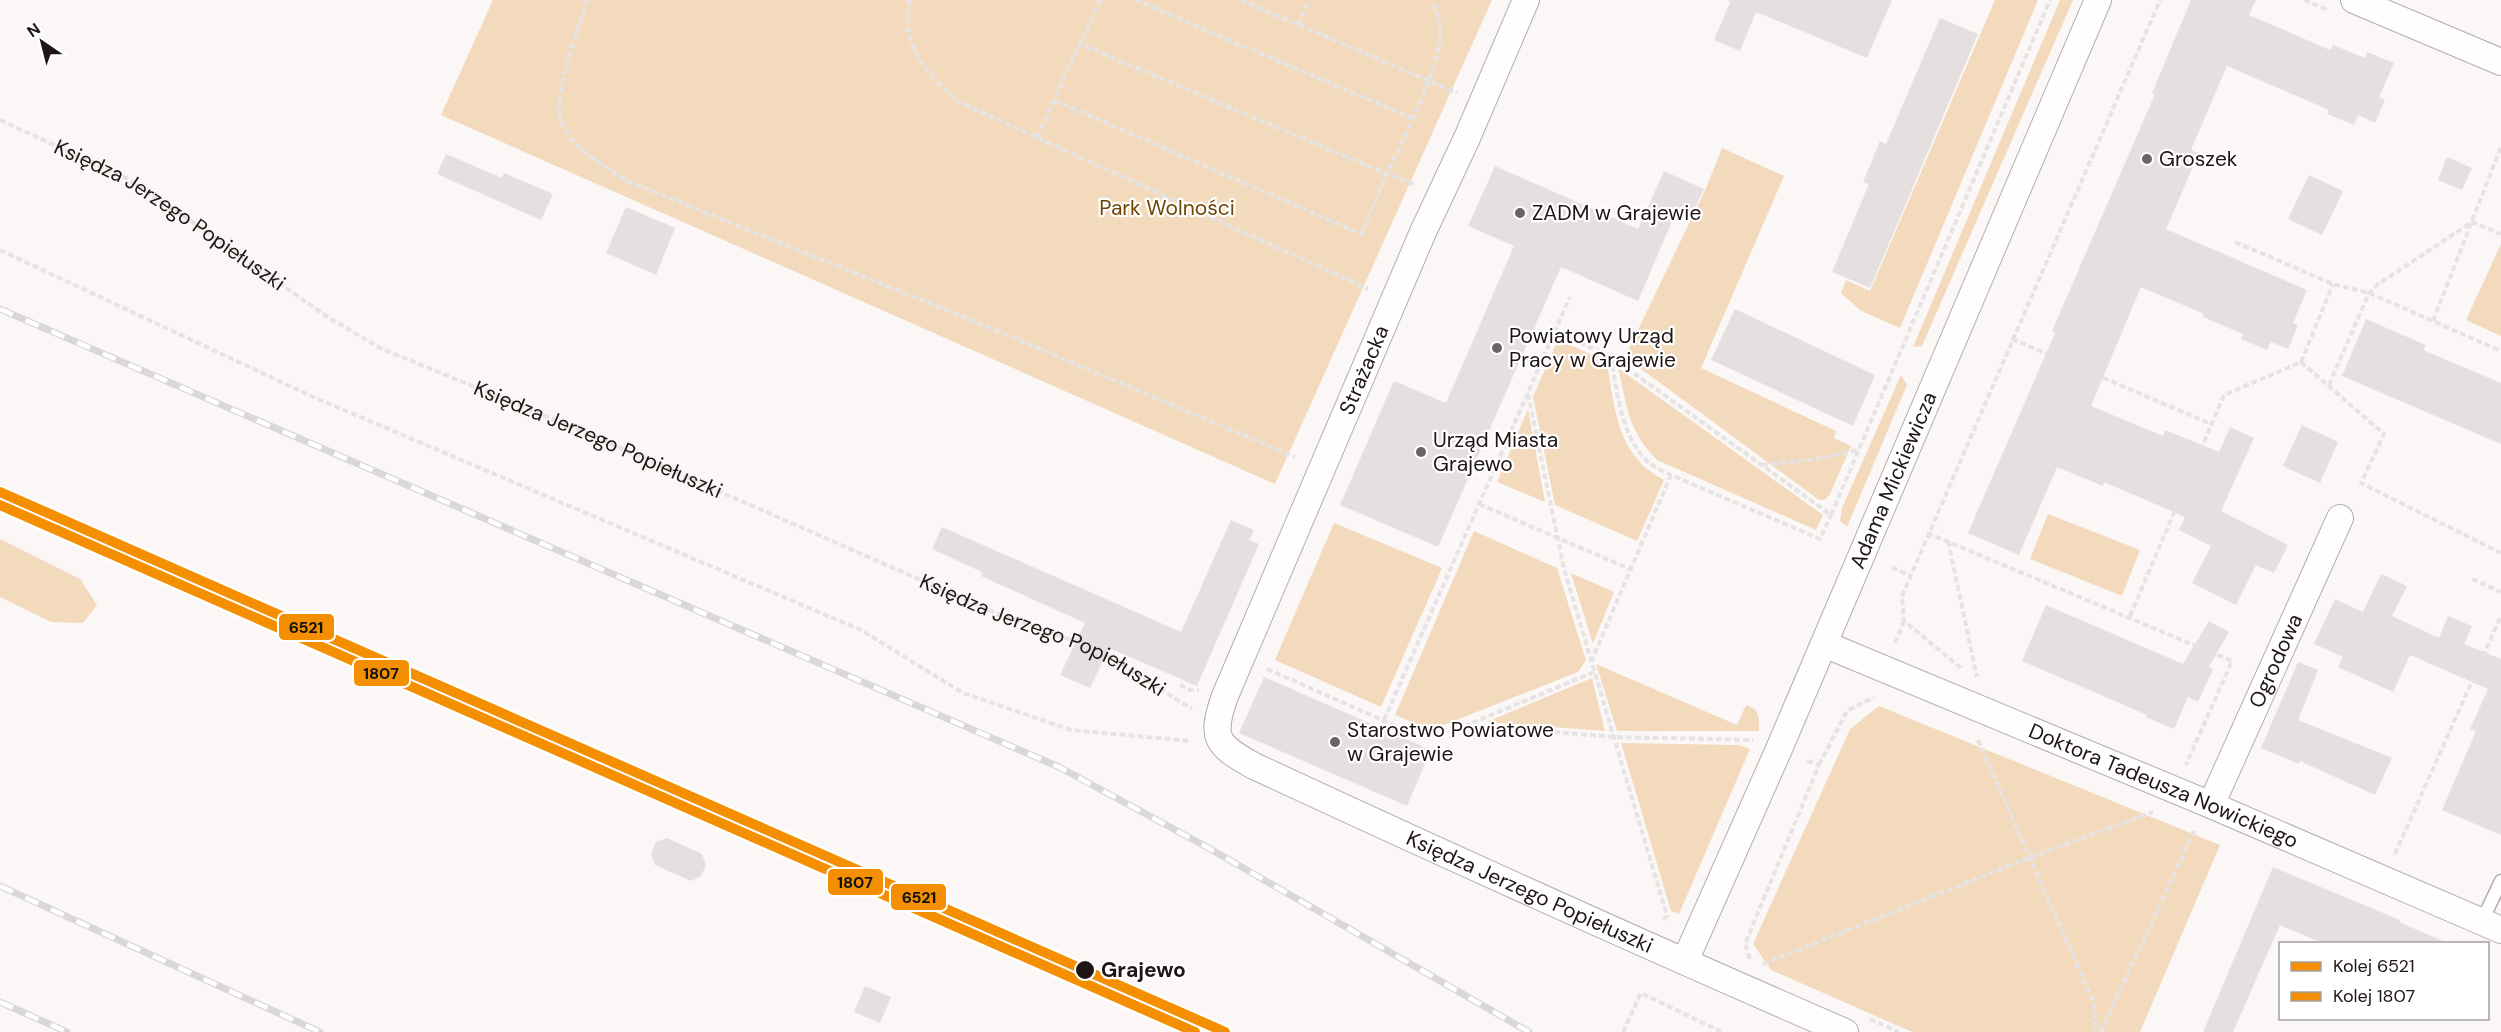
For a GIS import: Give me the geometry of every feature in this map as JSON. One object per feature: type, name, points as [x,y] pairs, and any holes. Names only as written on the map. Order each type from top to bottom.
[{"type":"street","name":"Strażacka","points":[[1218,733],[1225,696],[1418,243],[1467,138],[1526,0]]},
{"type":"street","name":"Adama Mickiewicza","points":[[1685,961],[1779,749],[2098,0]]},
{"type":"street","points":[[2354,0],[2385,6],[2501,62]]},
{"type":"street","name":"Ogrodowa","points":[[2211,805],[2340,518]]},
{"type":"street","name":"Doktora Tadeusza Nowickiego","points":[[1824,644],[2492,925]]},
{"type":"street","name":"Księdza Jerzego Popiełuszki","points":[[1218,733],[1234,755],[1254,766],[1544,900],[1845,1032]]},
{"type":"lane","points":[[2492,925],[2501,881]]},
{"type":"path","points":[[587,0],[561,91],[559,113],[563,124],[581,148],[615,173],[641,186],[981,324],[1297,458]]},
{"type":"path","points":[[910,0],[906,15],[916,55],[932,79],[957,101],[1372,291]]},
{"type":"path","points":[[1037,137],[1100,0]]},
{"type":"path","points":[[1135,0],[1412,118]]},
{"type":"path","points":[[1241,0],[1458,94]]},
{"type":"path","points":[[1298,25],[1309,0]]},
{"type":"path","points":[[1054,100],[1361,234],[1428,81],[1441,38],[1435,6],[1431,0]]},
{"type":"path","points":[[1611,357],[1628,431],[1648,463],[1820,539],[2050,0]]},
{"type":"path","points":[[1892,649],[1904,621],[1902,596],[1910,576],[2160,0]]},
{"type":"path","points":[[1080,44],[1387,174],[1417,186],[1420,180]]},
{"type":"path","points":[[1454,104],[1463,83]]},
{"type":"path","name":"Księdza Jerzego Popiełuszki","points":[[0,120],[126,178],[326,316],[380,348],[600,439],[998,614],[1077,642],[1110,657],[1165,693],[1218,733]]},
{"type":"path","points":[[2433,321],[2501,147]]},
{"type":"path","points":[[2472,222],[2501,234]]},
{"type":"path","points":[[2329,385],[2369,293],[2377,285],[2472,222]]},
{"type":"path","points":[[2235,242],[2333,284],[2369,293],[2501,351]]},
{"type":"path","points":[[0,250],[311,396],[861,630],[963,693],[1071,730],[1218,733]]},
{"type":"path","points":[[2130,616],[2223,395],[2301,363],[2333,284]]},
{"type":"path","points":[[1384,720],[1570,297]]},
{"type":"path","points":[[1555,331],[1611,357],[1831,515]]},
{"type":"path","points":[[2012,339],[2211,424]]},
{"type":"path","points":[[2301,363],[2384,434],[2361,483],[2501,553]]},
{"type":"path","points":[[1528,394],[1557,537],[1591,662],[1667,916],[1661,922]]},
{"type":"path","points":[[1762,465],[1817,459],[1859,450]]},
{"type":"path","points":[[1591,662],[1671,475]]},
{"type":"path","points":[[1479,504],[1630,570]]},
{"type":"path","points":[[1928,533],[2130,616],[2232,661],[2186,765]]},
{"type":"path","points":[[1948,541],[1977,677]]},
{"type":"path","points":[[1893,567],[1910,576]]},
{"type":"path","points":[[2472,579],[2501,592]]},
{"type":"path","points":[[2395,854],[2501,616]]},
{"type":"path","points":[[1260,666],[1421,737],[1467,725],[1594,672]]},
{"type":"path","points":[[1882,701],[1872,696],[1847,711],[1819,765],[1745,944],[1754,968],[2031,856],[2157,811]]},
{"type":"path","points":[[1467,725],[1614,737],[1753,740],[1819,765]]},
{"type":"path","points":[[1968,736],[1979,740],[2031,856],[2094,1003],[2096,1032]]},
{"type":"path","points":[[2101,1032],[2195,829]]},
{"type":"path","points":[[1623,1032],[1641,993],[1722,1032]]},
{"type":"green space","name":"Park Wolności","points":[[493,0],[1492,0],[1275,484],[441,115]]},
{"type":"green space","points":[[1995,0],[2038,0],[1900,328],[1861,311],[1841,293],[1846,280],[1870,291]]},
{"type":"green space","points":[[2060,0],[2073,0],[1922,346],[1913,347]]},
{"type":"green space","points":[[1722,148],[1784,176],[1701,368],[1836,431],[1834,438],[1851,446],[1830,494],[1825,500],[1819,500],[1625,357],[1706,188]]},
{"type":"green space","points":[[2501,244],[2501,336],[2466,320]]},
{"type":"green space","points":[[1558,339],[1607,362],[1616,414],[1627,444],[1648,470],[1664,480],[1637,541],[1555,505],[1533,397]]},
{"type":"green space","points":[[1618,368],[1823,515],[1816,530],[1657,460],[1634,428]]},
{"type":"green space","points":[[1901,375],[1907,385],[1847,527],[1840,521],[1842,508]]},
{"type":"green space","points":[[1528,409],[1545,502],[1497,482]]},
{"type":"green space","points":[[2048,514],[2140,550],[2122,596],[2030,559]]},
{"type":"green space","points":[[1334,523],[1442,568],[1381,707],[1275,660]]},
{"type":"green space","points":[[1474,531],[1557,568],[1586,660],[1578,672],[1444,725],[1425,728],[1395,715]]},
{"type":"green space","points":[[0,539],[80,579],[97,605],[83,623],[51,622],[0,597]]},
{"type":"green space","points":[[1571,573],[1614,592],[1593,644]]},
{"type":"green space","points":[[1596,664],[1737,725],[1746,705],[1755,709],[1759,718],[1759,731],[1617,731]]},
{"type":"green space","points":[[1592,678],[1605,731],[1486,722]]},
{"type":"green space","points":[[1879,706],[2220,845],[2140,1032],[1912,1032],[1771,970],[1753,944],[1850,729]]},
{"type":"green space","points":[[1621,743],[1739,745],[1750,749],[1679,914],[1671,911]]},
{"type":"building","points":[[1727,0],[1892,0],[1867,58],[1756,12],[1740,51],[1714,40],[1730,2]]},
{"type":"building","points":[[2191,0],[2256,0],[2249,15],[2330,50],[2333,45],[2365,58],[2367,52],[2394,63],[2379,97],[2385,100],[2375,123],[2358,115],[2354,125],[2327,114],[2329,110],[2227,66],[2191,150],[2199,153],[2166,229],[2307,290],[2293,323],[2298,325],[2288,349],[2271,342],[2267,350],[2241,339],[2243,334],[2203,317],[2204,314],[2141,287],[2091,406],[2163,436],[2165,430],[2219,452],[2230,427],[2254,438],[2221,511],[2288,545],[2274,573],[2256,565],[2236,605],[2192,583],[2211,546],[2179,530],[2185,517],[2104,482],[2103,486],[2057,467],[2019,555],[1968,533],[2055,333],[2052,331],[2155,94],[2152,93]]},
{"type":"building","points":[[1940,18],[1978,34],[1870,288],[1832,272],[1869,184],[1863,182],[1880,141],[1886,144]]},
{"type":"building","points":[[446,154],[502,178],[504,173],[553,194],[541,220],[437,174]]},
{"type":"building","points":[[2447,157],[2472,168],[2462,190],[2438,180]]},
{"type":"building","points":[[1495,166],[1638,229],[1664,171],[1704,189],[1690,218],[1676,212],[1638,301],[1561,267],[1438,547],[1340,505],[1394,381],[1446,403],[1514,246],[1468,226]]},
{"type":"building","points":[[2309,175],[2343,191],[2322,235],[2288,219]]},
{"type":"building","points":[[626,207],[675,228],[656,275],[606,253]]},
{"type":"building","points":[[1735,309],[1875,375],[1853,426],[1711,360]]},
{"type":"building","points":[[2366,319],[2426,345],[2423,350],[2501,383],[2501,444],[2342,376]]},
{"type":"building","points":[[2302,425],[2338,442],[2320,483],[2283,466]]},
{"type":"building","points":[[1231,520],[1254,530],[1249,540],[1259,544],[1197,686],[1109,648],[1090,688],[1060,675],[1085,623],[981,576],[982,572],[932,549],[942,527],[1181,632]]},
{"type":"building","points":[[2381,574],[2407,586],[2392,616],[2439,638],[2448,616],[2472,626],[2464,644],[2501,659],[2501,835],[2442,810],[2476,731],[2470,729],[2488,689],[2410,655],[2393,692],[2338,667],[2343,657],[2314,644],[2335,599],[2363,612]]},
{"type":"building","points":[[2046,605],[2183,664],[2209,621],[2229,632],[2209,667],[2213,669],[2198,702],[2188,697],[2174,729],[2022,661]]},
{"type":"building","points":[[2298,662],[2318,670],[2298,720],[2392,758],[2375,795],[2300,761],[2299,764],[2261,748]]},
{"type":"building","name":"Starostwo Powiatowe w Grajewie","points":[[1264,677],[1431,750],[1407,806],[1239,733]]},
{"type":"building","points":[[667,838],[702,854],[706,865],[701,876],[691,881],[655,865],[651,854],[656,842]]},
{"type":"building","points":[[2273,867],[2400,920],[2399,922],[2445,942],[2319,942],[2280,925],[2233,1032],[2203,1032]]},
{"type":"building","points":[[865,986],[891,997],[880,1023],[854,1012]]},
{"type":"railway","points":[[0,309],[1059,767],[1205,846],[1529,1032]]},
{"type":"railway","points":[[0,886],[320,1032]]},
{"type":"railway","points":[[0,1002],[67,1032]]},
{"type":"rail line","name":"6521","points":[[0,492],[1225,1032]]},
{"type":"rail line","name":"1807","points":[[0,505],[1195,1032]]},
{"type":"place","name":"Groszek","points":[[2147,159]]},
{"type":"place","name":"ZADM w Grajewie","points":[[1520,213]]},
{"type":"place","name":"Powiatowy Urząd Pracy w Grajewie","points":[[1497,348]]},
{"type":"place","name":"Urząd Miasta Grajewo","points":[[1421,452]]},
{"type":"place","name":"Starostwo Powiatowe w Grajewie","points":[[1335,742]]},
{"type":"place","name":"Grajewo","points":[[1085,970]]}]
